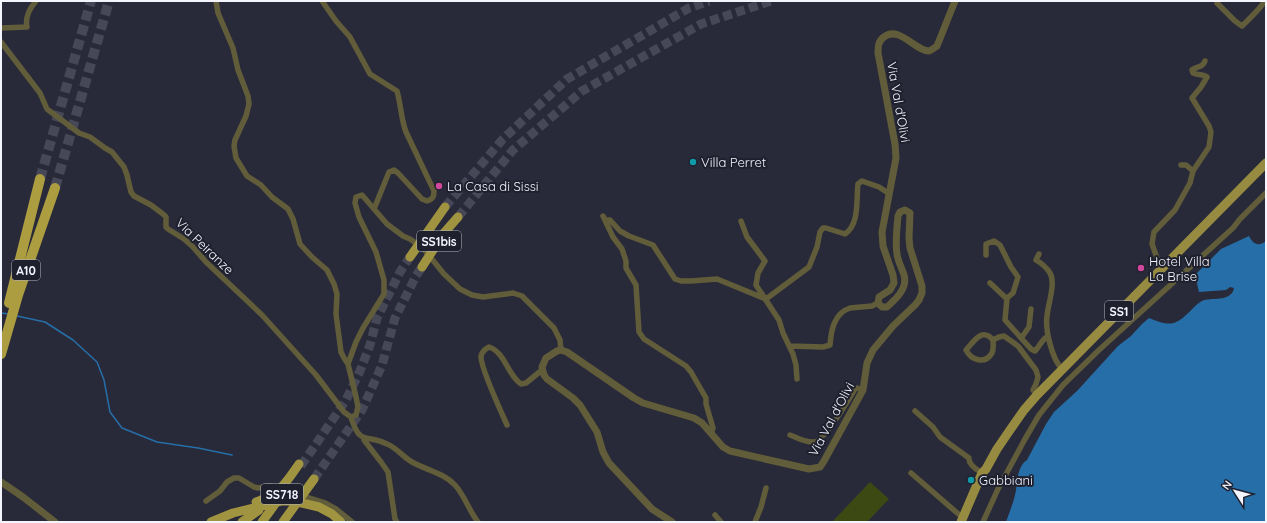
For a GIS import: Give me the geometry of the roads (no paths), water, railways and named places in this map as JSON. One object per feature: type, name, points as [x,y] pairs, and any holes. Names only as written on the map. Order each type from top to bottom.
[{"type":"highway","name":"A10","points":[[1,330],[40,179]]},
{"type":"highway","name":"A10","points":[[1,354],[18,295],[55,188]]},
{"type":"highway","name":"SS1bis","points":[[410,257],[444,207]]},
{"type":"highway","name":"SS1bis","points":[[422,267],[444,233],[458,217]]},
{"type":"highway","name":"SS718","points":[[204,522],[217,513],[262,500],[278,492],[300,465],[262,522]]},
{"type":"highway","name":"SS718","points":[[282,522],[314,479],[289,522]]},
{"type":"highway","points":[[211,522],[234,513],[282,501],[303,502],[320,507],[332,514],[341,522]]},
{"type":"highway","points":[[242,522],[265,505]]},
{"type":"main road","name":"SS1","points":[[962,520],[982,473],[1024,410],[1062,369],[1266,163]]},
{"type":"street","points":[[1,28],[27,27],[27,18],[36,1]]},
{"type":"street","points":[[216,1],[218,13],[233,48],[238,70],[248,96],[249,104],[246,116],[235,140],[234,146],[236,158],[247,176],[261,185],[272,197],[288,209],[293,219],[300,244],[327,270],[334,284],[337,294],[336,314],[341,352],[348,364],[358,407],[356,415],[351,417],[357,432],[364,438],[388,472],[395,519],[397,522]]},
{"type":"street","points":[[322,1],[336,21],[350,37],[370,74],[397,91],[406,132],[434,191],[434,196],[431,200],[427,201],[422,199],[394,170],[389,172],[374,209]]},
{"type":"street","name":"Via Val d'Olivi","points":[[561,350],[570,354],[643,403],[694,418],[702,423],[723,447],[730,451],[809,469],[820,467],[863,390],[867,363],[873,350],[893,326],[915,305],[922,293],[920,278],[910,248],[909,238],[911,215],[905,210],[900,212],[898,216],[896,233],[896,252],[904,276],[904,287],[887,307],[882,307],[878,303],[879,297],[890,290],[894,283],[893,275],[883,246],[882,232],[888,193],[895,165],[896,151],[878,54],[878,44],[885,35],[895,34],[904,37],[922,49],[928,51],[934,48],[937,46],[955,1]]},
{"type":"street","points":[[1217,3],[1242,26],[1254,13],[1262,9],[1265,1]]},
{"type":"street","name":"Via Peiranze","points":[[1,42],[40,93],[47,109],[73,129],[90,137],[112,152],[124,167],[131,192],[134,196],[158,210],[166,217],[166,227],[193,247],[206,262],[262,315],[316,375],[344,412],[351,417]]},
{"type":"street","points":[[1201,88],[1207,77],[1196,74],[1192,71],[1193,69],[1203,65],[1205,61]]},
{"type":"street","points":[[1161,269],[1152,244],[1154,232],[1175,210],[1190,183],[1193,171],[1209,148],[1211,132],[1192,99],[1193,95],[1208,84]]},
{"type":"street","points":[[1181,165],[1186,165],[1193,171]]},
{"type":"street","points":[[766,300],[809,267],[817,247],[820,232],[823,228],[845,234],[850,231],[853,227],[856,214],[858,184],[862,181],[879,187],[888,193]]},
{"type":"street","points":[[983,522],[998,489],[1022,445],[1039,416],[1062,385],[1233,228],[1266,193]]},
{"type":"street","points":[[348,364],[363,328],[384,294],[384,280],[376,252],[359,218],[355,203],[356,197],[362,195],[395,231],[423,248],[444,274],[460,290],[483,298],[513,293],[522,296],[554,328],[560,340],[561,350],[546,358],[542,365],[542,370],[547,380],[580,404],[597,432],[603,452],[609,463],[652,509],[672,522]]},
{"type":"street","points":[[711,434],[713,428],[706,404],[706,398],[691,372],[686,366],[644,339],[639,332],[636,285],[626,268],[626,261],[622,249],[613,237],[604,218],[610,220],[620,231],[629,236],[653,245],[675,279],[681,281],[691,281],[717,279],[766,300]]},
{"type":"street","points":[[741,221],[747,237],[764,261],[758,273],[756,285],[778,320],[790,346],[796,365],[797,379]]},
{"type":"street","points":[[986,255],[986,244],[994,241],[1000,245],[1011,267],[1018,276],[1013,293],[1007,298],[1005,320],[1034,351],[1038,348],[1044,338],[1048,336]]},
{"type":"street","points":[[1039,254],[1036,260],[1051,273],[1053,284],[1047,317],[1048,336],[1057,365],[1062,369]]},
{"type":"street","points":[[990,283],[1007,298]]},
{"type":"street","points":[[790,346],[830,346],[832,327],[839,315],[846,309],[872,306],[878,303]]},
{"type":"street","points":[[1022,337],[1029,328],[1031,309]]},
{"type":"street","points":[[984,334],[991,337],[993,340],[994,347],[988,358],[979,361],[974,360],[966,350],[979,336],[984,334]]},
{"type":"street","points":[[993,340],[1004,336],[1018,346],[1036,370],[1038,377],[1033,390],[1038,395]]},
{"type":"street","points":[[507,425],[485,373],[481,359],[483,351],[489,347],[496,350],[515,379],[521,384],[526,383],[542,370]]},
{"type":"street","points":[[790,435],[807,441],[818,441],[836,418],[855,389],[857,388],[863,390]]},
{"type":"street","points":[[915,411],[933,426],[940,437],[969,458],[968,460],[970,463],[982,473]]},
{"type":"street","points":[[364,438],[375,439],[387,443],[410,461],[446,477],[461,492],[472,516],[478,522]]},
{"type":"street","points":[[911,473],[962,520]]},
{"type":"street","points":[[206,501],[220,491],[227,482],[239,478],[254,487],[258,488],[270,486],[325,503],[336,508],[352,522]]},
{"type":"street","points":[[1,482],[23,497],[54,522]]},
{"type":"street","points":[[755,522],[766,488]]},
{"type":"street","points":[[715,514],[721,522]]},
{"type":"water","points":[[1249,236],[1256,244],[1261,244],[1266,241],[1266,522],[1006,522],[1016,491],[1019,471],[1023,463],[1027,460],[1054,412],[1077,391],[1118,346],[1131,336],[1149,318],[1164,323],[1174,323],[1204,300],[1222,298],[1230,295],[1234,288],[1230,287],[1226,290],[1199,292],[1195,275],[1221,249]]},
{"type":"waterway","points":[[1,313],[9,314]]},
{"type":"waterway","points":[[17,316],[45,322],[73,340],[97,362],[104,380],[110,412],[122,428],[157,442],[232,455]]},
{"type":"tunnel","points":[[40,179],[91,1]]},
{"type":"tunnel","points":[[55,188],[109,1]]},
{"type":"tunnel","points":[[445,207],[502,140],[567,79],[689,8],[709,1]]},
{"type":"tunnel","points":[[458,217],[513,150],[582,91],[701,24],[771,1]]},
{"type":"tunnel","points":[[301,466],[346,400],[360,371],[370,345],[377,318],[400,272],[410,257]]},
{"type":"tunnel","points":[[314,479],[362,410],[382,365],[395,318],[422,267]]},
{"type":"place","name":"Villa Perret","points":[[693,162]]},
{"type":"place","name":"La Casa di Sissi","points":[[439,186]]},
{"type":"place","name":"Hotel Villa La Brise","points":[[1141,268]]},
{"type":"place","name":"Gabbiani","points":[[971,480]]}]
